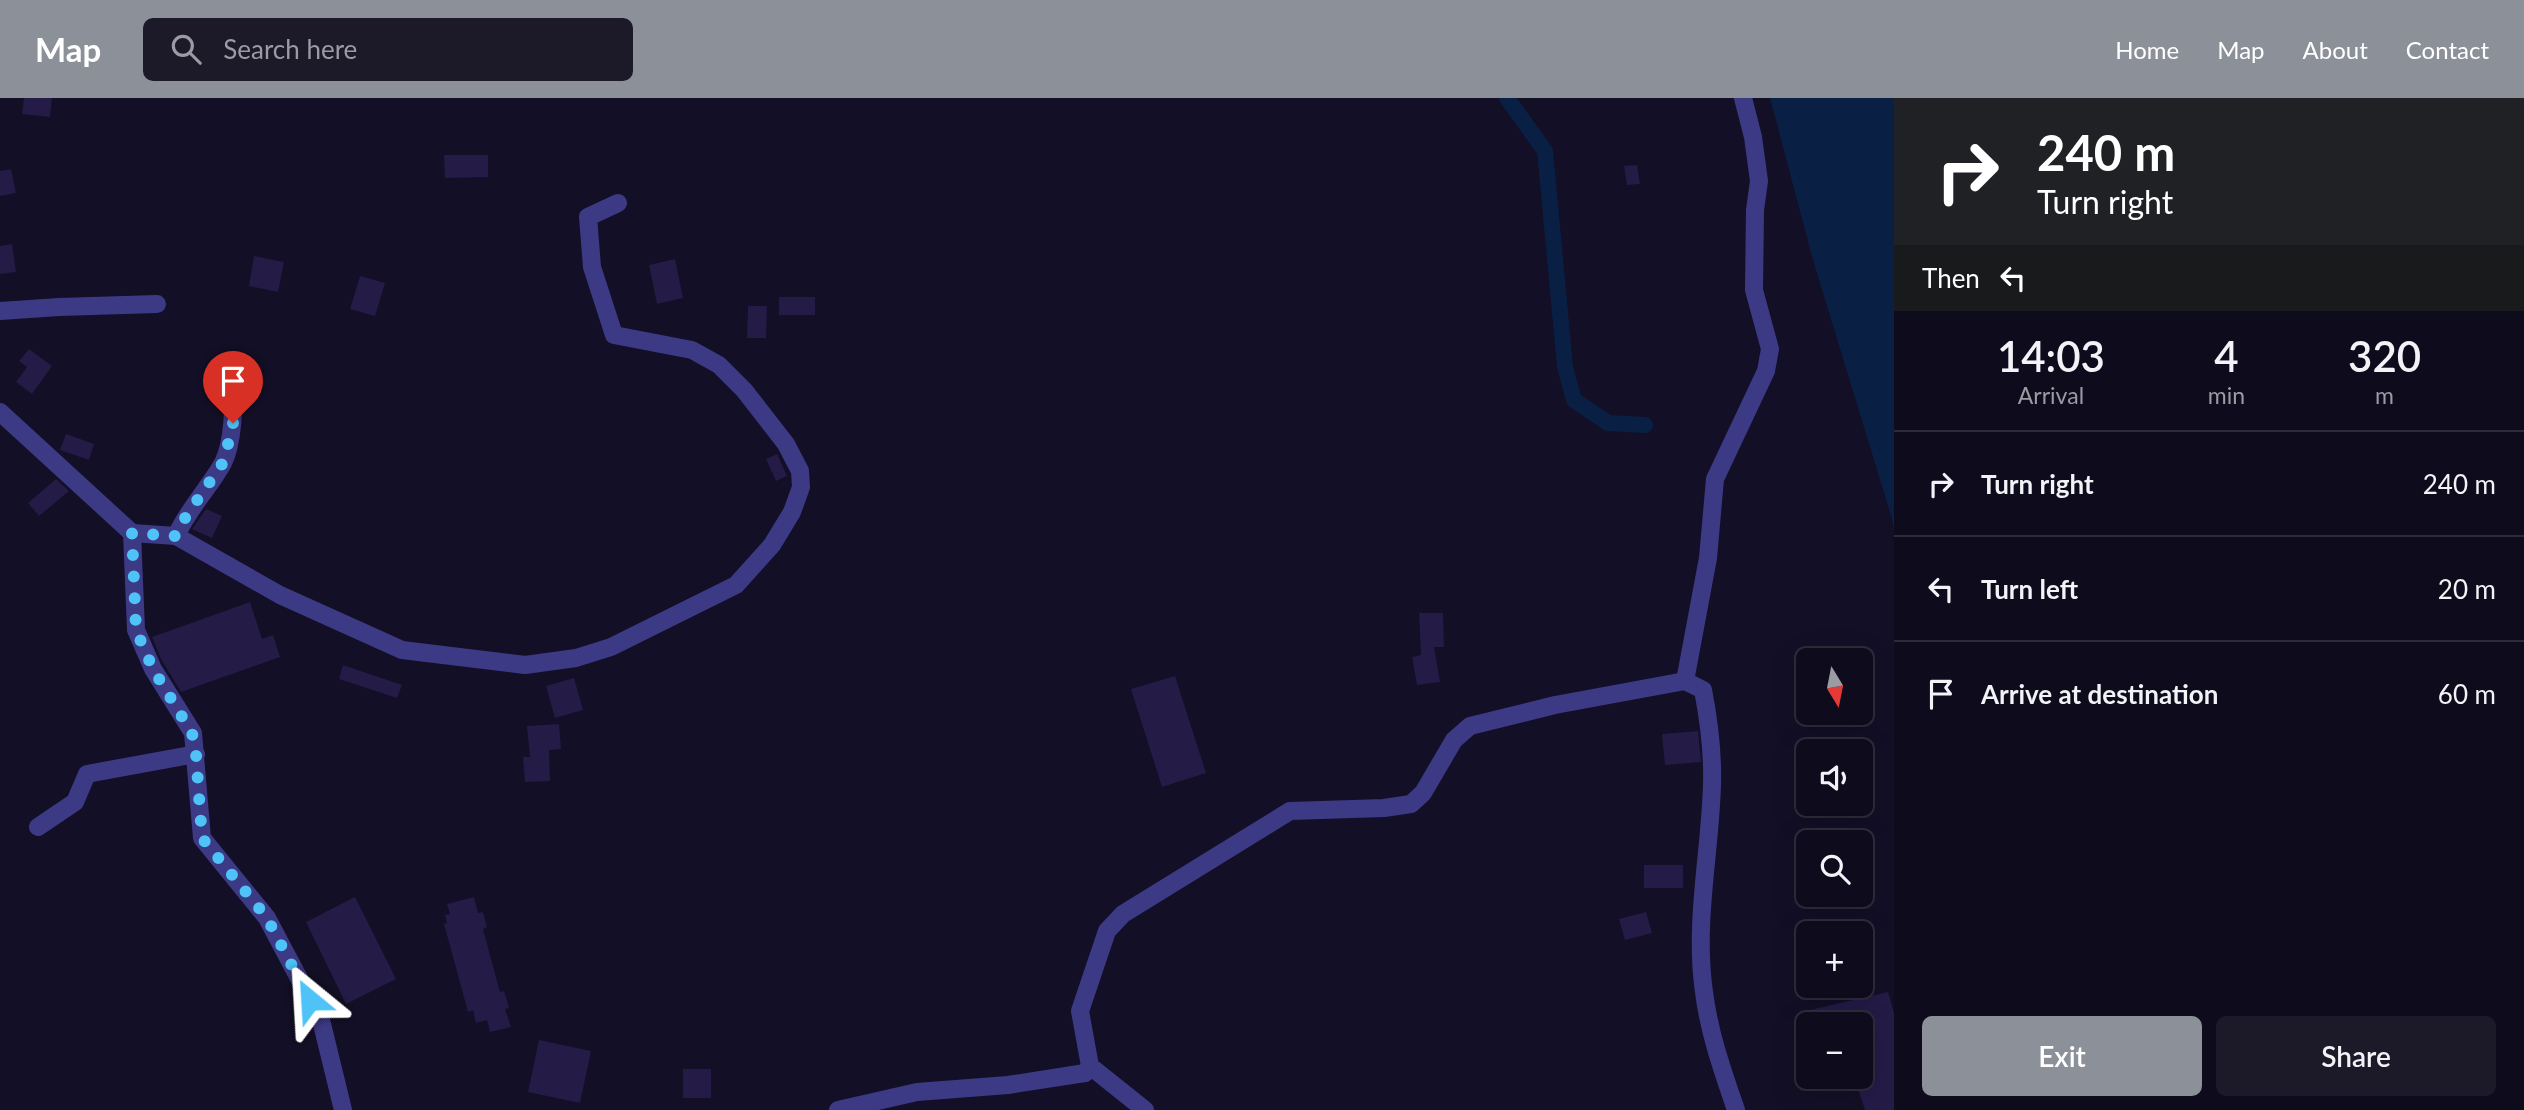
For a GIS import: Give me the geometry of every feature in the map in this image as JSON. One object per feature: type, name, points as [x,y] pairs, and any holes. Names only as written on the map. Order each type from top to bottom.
[{"type":"street","points":[[1685,681],[1709,558],[1715,478],[1766,370],[1770,349],[1754,290],[1755,210],[1759,181],[1753,137],[1743,98]]},
{"type":"street","points":[[0,412],[132,533],[176,536],[280,595],[402,650],[525,664],[576,658],[611,647],[736,585],[772,545],[792,512],[801,487],[800,471],[786,444],[744,390],[719,365],[692,350],[614,335],[592,267],[588,217],[618,203]]},
{"type":"street","points":[[0,312],[59,306],[157,304]]},
{"type":"street","points":[[176,536],[183,521],[224,461],[233,423],[234,360]]},
{"type":"street","points":[[132,533],[136,630],[153,669],[192,733],[202,838],[267,918],[321,1020],[343,1110]]},
{"type":"street","points":[[1145,1110],[1088,1069],[1080,1011],[1107,931],[1123,914],[1290,811],[1384,808],[1411,804],[1423,793],[1454,740],[1470,726],[1555,705],[1685,681],[1703,690],[1710,731],[1712,785],[1701,921],[1703,991],[1718,1057],[1736,1110]]},
{"type":"street","points":[[38,827],[75,802],[88,774],[196,754]]},
{"type":"street","points":[[838,1110],[917,1093],[1008,1085],[1088,1069]]},
{"type":"water","points":[[1770,98],[1894,98],[1894,531],[1813,260]]},
{"type":"building","points":[[24,98],[52,98],[50,117],[22,114]]},
{"type":"building","points":[[444,155],[488,155],[488,177],[445,178]]},
{"type":"building","points":[[1637,165],[1640,184],[1627,185],[1624,166]]},
{"type":"building","points":[[11,169],[16,193],[0,196],[0,171]]},
{"type":"building","points":[[12,244],[16,272],[0,274],[0,246]]},
{"type":"building","points":[[254,256],[284,262],[278,292],[249,286]]},
{"type":"building","points":[[675,259],[683,298],[657,304],[649,265]]},
{"type":"building","points":[[360,276],[385,283],[375,316],[350,309]]},
{"type":"building","points":[[779,297],[815,297],[815,315],[779,315]]},
{"type":"building","points":[[748,306],[767,306],[766,338],[747,338]]},
{"type":"building","points":[[29,349],[52,366],[32,394],[16,382],[27,367],[19,361]]},
{"type":"building","points":[[66,434],[94,444],[89,460],[60,450]]},
{"type":"building","points":[[777,454],[787,476],[776,481],[766,459]]},
{"type":"building","points":[[56,479],[69,491],[39,516],[28,503]]},
{"type":"building","points":[[206,509],[222,516],[212,538],[192,529]]},
{"type":"building","points":[[250,602],[262,639],[273,635],[280,657],[181,692],[161,659],[152,637]]},
{"type":"building","points":[[1419,613],[1443,613],[1444,647],[1434,647],[1440,682],[1417,685],[1412,657],[1421,655]]},
{"type":"building","points":[[343,665],[402,685],[397,698],[339,679]]},
{"type":"building","points":[[1175,676],[1206,773],[1162,787],[1131,689]]},
{"type":"building","points":[[574,678],[583,710],[555,718],[546,686]]},
{"type":"building","points":[[559,724],[561,749],[549,750],[550,781],[525,782],[523,757],[530,757],[527,726]]},
{"type":"building","points":[[1698,731],[1701,762],[1665,765],[1662,734]]},
{"type":"building","points":[[1644,865],[1683,865],[1683,888],[1644,888]]},
{"type":"building","points":[[355,897],[396,979],[346,1004],[306,922]]},
{"type":"building","points":[[474,897],[478,913],[483,912],[487,927],[483,929],[500,992],[504,991],[509,1008],[505,1009],[511,1027],[490,1032],[487,1020],[476,1023],[473,1010],[468,1012],[444,924],[447,923],[445,915],[450,914],[447,904]]},
{"type":"building","points":[[1646,912],[1652,933],[1625,940],[1619,919]]},
{"type":"building","points":[[1888,992],[1894,1013],[1894,1110],[1865,1110],[1858,1089],[1873,1089],[1873,1012],[1810,1010],[1873,998],[1873,995]]},
{"type":"building","points":[[539,1040],[591,1051],[580,1103],[528,1092]]},
{"type":"building","points":[[683,1069],[711,1069],[711,1098],[683,1098]]},
{"type":"waterway","points":[[1507,98],[1545,151],[1565,367],[1574,400],[1608,423],[1645,425]]},
{"type":"route","points":[[233,423],[224,461],[183,521],[176,536],[132,533],[136,630],[153,669],[192,733],[202,838],[267,918],[310,1000]]}]
